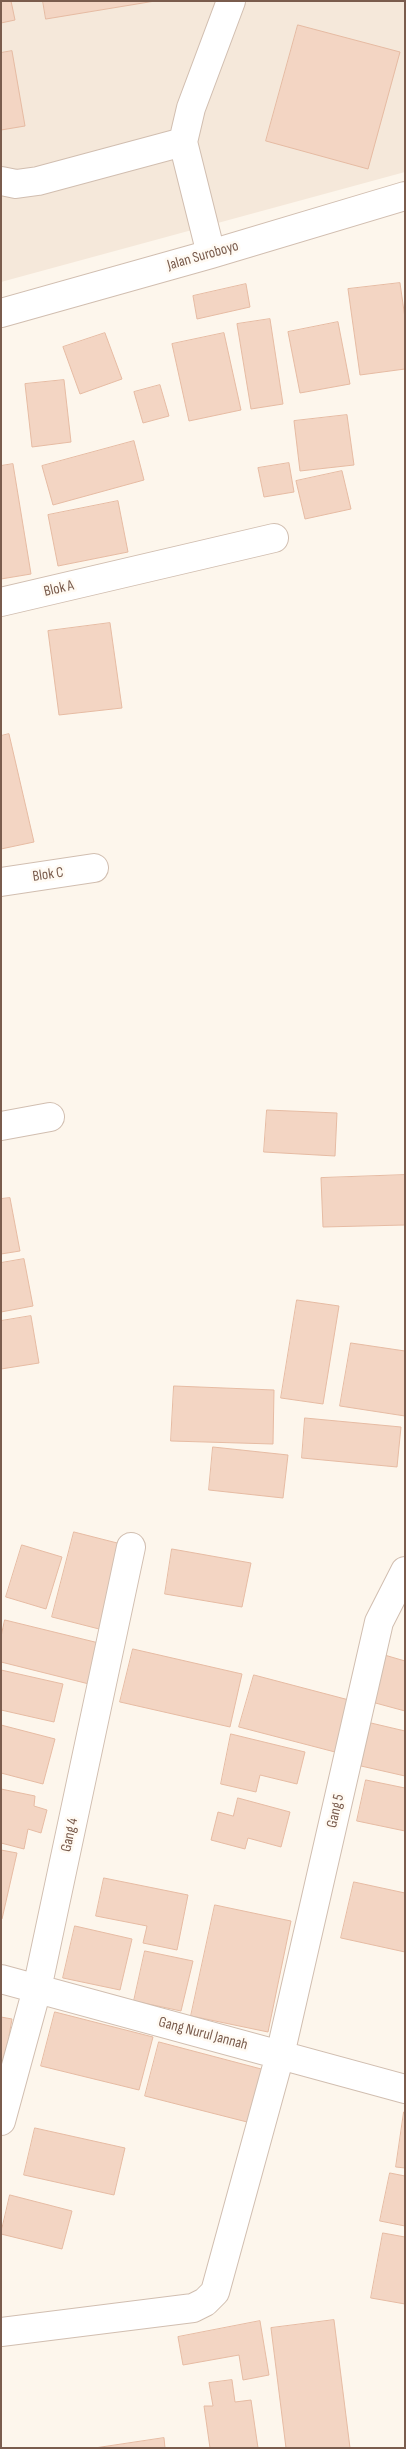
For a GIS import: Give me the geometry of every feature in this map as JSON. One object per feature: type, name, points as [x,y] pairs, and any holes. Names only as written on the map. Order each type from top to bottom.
[{"type":"street","points":[[211,254],[183,142],[191,108],[231,1]]},
{"type":"street","points":[[1,181],[16,184],[38,181],[183,142]]},
{"type":"street","name":"Jalan Suroboyo","points":[[1,313],[211,254],[405,196]]},
{"type":"street","name":"Blok A","points":[[1,602],[274,538]]},
{"type":"street","name":"Blok C","points":[[1,882],[94,868]]},
{"type":"street","points":[[1,1126],[50,1117]]},
{"type":"street","name":"Gang 4","points":[[1,2121],[37,1988],[131,1547]]},
{"type":"street","name":"Gang 5","points":[[1,2332],[193,2308],[205,2302],[215,2292],[280,2055],[379,1622],[405,1571]]},
{"type":"street","name":"Gang Nurul Jannah","points":[[1,1979],[405,2089]]},
{"type":"shaded area","points":[[1,1],[405,1],[405,172],[1,282]]},
{"type":"building","points":[[1,1],[11,1],[15,20],[1,23]]},
{"type":"building","points":[[43,1],[155,1],[46,19]]},
{"type":"building","points":[[298,25],[400,52],[368,169],[266,141]]},
{"type":"building","points":[[12,51],[25,126],[1,130],[1,53]]},
{"type":"building","points":[[400,283],[405,318],[405,369],[360,375],[348,289]]},
{"type":"building","points":[[246,284],[250,307],[197,319],[193,296]]},
{"type":"building","points":[[270,319],[283,404],[251,409],[237,324]]},
{"type":"building","points":[[338,322],[350,384],[300,393],[288,332]]},
{"type":"building","points":[[105,333],[122,379],[80,394],[63,347]]},
{"type":"building","points":[[224,333],[241,410],[189,421],[172,344]]},
{"type":"building","points":[[64,380],[71,442],[32,447],[25,384]]},
{"type":"building","points":[[160,385],[169,416],[143,423],[134,392]]},
{"type":"building","points":[[347,415],[354,465],[300,471],[294,421]]},
{"type":"building","points":[[134,441],[144,480],[53,505],[42,466]]},
{"type":"building","points":[[289,463],[294,492],[264,497],[258,468]]},
{"type":"building","points":[[13,464],[31,574],[1,579],[1,466]]},
{"type":"building","points":[[342,471],[351,509],[305,519],[296,481]]},
{"type":"building","points":[[118,501],[128,552],[58,566],[48,515]]},
{"type":"building","points":[[110,623],[122,708],[59,715],[48,631]]},
{"type":"building","points":[[9,734],[34,842],[1,849],[1,736]]},
{"type":"building","points":[[267,1110],[337,1113],[335,1156],[264,1152]]},
{"type":"building","points":[[405,1175],[405,1225],[323,1227],[321,1178]]},
{"type":"building","points":[[10,1198],[20,1251],[1,1254],[1,1199]]},
{"type":"building","points":[[24,1259],[33,1306],[1,1312],[1,1263]]},
{"type":"building","points":[[297,1300],[339,1306],[323,1404],[281,1398]]},
{"type":"building","points":[[31,1316],[39,1363],[1,1369],[1,1321]]},
{"type":"building","points":[[351,1343],[405,1351],[405,1416],[340,1406]]},
{"type":"building","points":[[174,1386],[274,1390],[273,1444],[171,1441]]},
{"type":"building","points":[[305,1418],[401,1427],[397,1467],[302,1458]]},
{"type":"building","points":[[213,1447],[288,1455],[283,1498],[209,1490]]},
{"type":"building","points":[[74,1532],[129,1546],[107,1631],[52,1617]]},
{"type":"building","points":[[22,1545],[62,1557],[46,1609],[6,1597]]},
{"type":"building","points":[[172,1549],[251,1563],[242,1607],[165,1594]]},
{"type":"building","points":[[5,1620],[107,1645],[97,1686],[1,1662],[1,1637]]},
{"type":"building","points":[[133,1649],[242,1674],[230,1727],[120,1702]]},
{"type":"building","points":[[381,1654],[405,1661],[405,1711],[368,1701]]},
{"type":"building","points":[[1,1670],[63,1684],[54,1722],[1,1710]]},
{"type":"building","points":[[254,1675],[349,1700],[335,1752],[239,1727]]},
{"type":"building","points":[[371,1723],[405,1731],[405,1776],[361,1766]]},
{"type":"building","points":[[1,1725],[55,1739],[43,1784],[1,1773]]},
{"type":"building","points":[[231,1734],[305,1752],[297,1784],[260,1775],[256,1792],[221,1784]]},
{"type":"building","points":[[366,1780],[405,1788],[405,1831],[357,1821]]},
{"type":"building","points":[[1,1789],[35,1796],[34,1806],[47,1810],[41,1833],[28,1829],[24,1849],[1,1843]]},
{"type":"building","points":[[238,1798],[290,1812],[281,1847],[248,1838],[245,1849],[211,1840],[218,1812],[233,1816]]},
{"type":"building","points":[[1,1850],[17,1853],[2,1919],[1,1919]]},
{"type":"building","points":[[104,1878],[188,1895],[177,1950],[143,1943],[147,1926],[96,1916]]},
{"type":"building","points":[[354,1882],[405,1893],[405,1952],[341,1938]]},
{"type":"building","points":[[215,1905],[291,1921],[268,2032],[191,2016]]},
{"type":"building","points":[[75,1926],[132,1939],[120,1990],[63,1978]]},
{"type":"building","points":[[145,1951],[193,1961],[181,2011],[134,2001]]},
{"type":"building","points":[[55,2012],[153,2037],[139,2090],[41,2066]]},
{"type":"building","points":[[1,2017],[12,2019],[9,2036],[16,2037],[1,2103]]},
{"type":"building","points":[[159,2042],[265,2070],[251,2123],[145,2096]]},
{"type":"building","points":[[405,2112],[405,2168],[396,2167]]},
{"type":"building","points":[[35,2128],[125,2148],[114,2195],[24,2175]]},
{"type":"building","points":[[390,2173],[405,2176],[405,2226],[380,2221]]},
{"type":"building","points":[[10,2195],[72,2211],[62,2249],[1,2234]]},
{"type":"building","points":[[383,2233],[405,2237],[405,2304],[371,2298]]},
{"type":"building","points":[[334,2320],[350,2448],[286,2448],[271,2328]]},
{"type":"building","points":[[260,2321],[269,2375],[243,2380],[239,2355],[183,2365],[178,2337]]},
{"type":"building","points":[[232,2380],[235,2402],[251,2400],[258,2448],[210,2448],[204,2406],[213,2406],[209,2383]]},
{"type":"building","points":[[164,2438],[165,2448],[95,2448]]}]
